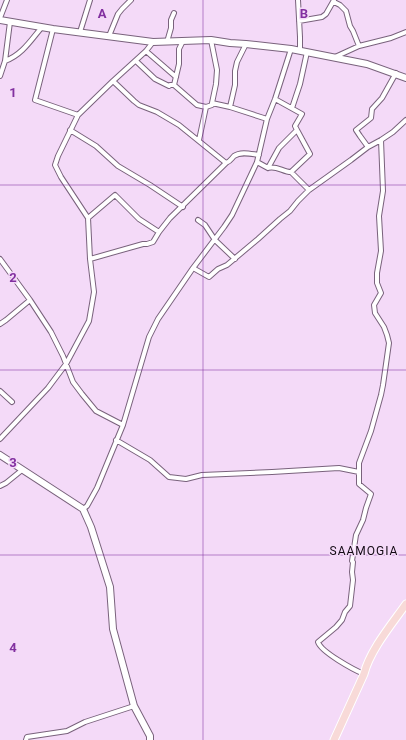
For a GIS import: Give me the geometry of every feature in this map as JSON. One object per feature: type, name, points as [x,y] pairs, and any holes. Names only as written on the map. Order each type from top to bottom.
[{"type":"main road","points":[[334,740],[366,668],[381,640],[406,604]]},
{"type":"street","points":[[7,0],[0,19],[10,22],[152,42],[211,40],[300,50],[367,64],[396,73],[406,78]]},
{"type":"street","points":[[80,32],[90,0]]},
{"type":"street","points":[[109,36],[118,14],[131,0]]},
{"type":"street","points":[[298,0],[300,50]]},
{"type":"street","points":[[299,21],[322,17],[326,14],[334,1],[346,11],[350,26],[359,46]]},
{"type":"street","points":[[167,42],[171,28],[171,20],[174,13]]},
{"type":"street","points":[[0,76],[5,61],[10,22]]},
{"type":"street","points":[[5,61],[20,53],[42,27]]},
{"type":"street","points":[[53,29],[35,100],[78,116]]},
{"type":"street","points":[[335,57],[359,46],[392,38],[406,32]]},
{"type":"street","points":[[136,61],[155,80],[169,86],[174,85],[197,105],[206,107],[212,105],[216,84],[217,70],[211,40]]},
{"type":"street","points":[[174,85],[179,64],[179,49],[183,41]]},
{"type":"street","points":[[0,439],[48,388],[66,364],[89,320],[94,292],[90,259],[88,218],[60,177],[55,165],[58,156],[78,116],[146,51],[152,42]]},
{"type":"street","points":[[230,107],[235,85],[235,71],[237,62],[246,44]]},
{"type":"street","points":[[83,509],[87,506],[97,488],[123,424],[149,337],[158,319],[232,215],[257,162],[266,119],[275,99],[291,49]]},
{"type":"street","points":[[146,51],[176,78]]},
{"type":"street","points":[[292,108],[300,84],[307,52]]},
{"type":"street","points":[[368,147],[356,130],[371,118],[372,109],[382,98],[396,73]]},
{"type":"street","points":[[113,81],[139,105],[151,109],[179,125],[226,162]]},
{"type":"street","points":[[275,99],[302,114],[295,126],[310,154],[292,172]]},
{"type":"street","points":[[212,103],[230,107],[266,119]]},
{"type":"street","points":[[199,140],[206,107]]},
{"type":"street","points":[[193,268],[209,277],[218,269],[228,265],[280,218],[290,211],[308,190],[368,147],[393,132],[406,120]]},
{"type":"street","points":[[70,130],[96,146],[118,166],[183,207]]},
{"type":"street","points":[[268,168],[279,148],[297,130]]},
{"type":"street","points":[[364,674],[354,671],[336,659],[320,646],[318,642],[336,627],[350,606],[354,562],[352,561],[356,535],[363,520],[371,494],[359,484],[359,463],[371,431],[382,390],[389,343],[384,327],[375,313],[374,305],[381,293],[377,283],[377,273],[381,250],[379,216],[383,190],[381,140]]},
{"type":"street","points":[[90,259],[153,242],[170,218],[183,207],[226,162],[230,162],[235,156],[242,153],[259,155]]},
{"type":"street","points":[[257,162],[268,168],[273,166],[292,172],[308,190]]},
{"type":"street","points":[[88,218],[115,195],[139,218],[159,232]]},
{"type":"street","points":[[198,220],[204,225],[215,240],[235,259]]},
{"type":"street","points":[[0,259],[51,332],[73,382],[96,411],[123,424]]},
{"type":"street","points":[[0,324],[30,300]]},
{"type":"street","points":[[0,391],[12,402]]},
{"type":"street","points":[[116,440],[150,460],[169,477],[180,479],[202,475],[339,468],[359,472]]},
{"type":"street","points":[[0,455],[83,509],[91,527],[110,588],[113,629],[134,706],[150,736],[150,740]]},
{"type":"street","points":[[0,486],[22,470]]},
{"type":"street","points":[[26,740],[27,737],[67,731],[85,722],[134,706]]},
{"type":"district","name":"SAAMOGIA","points":[[364,551]]}]
